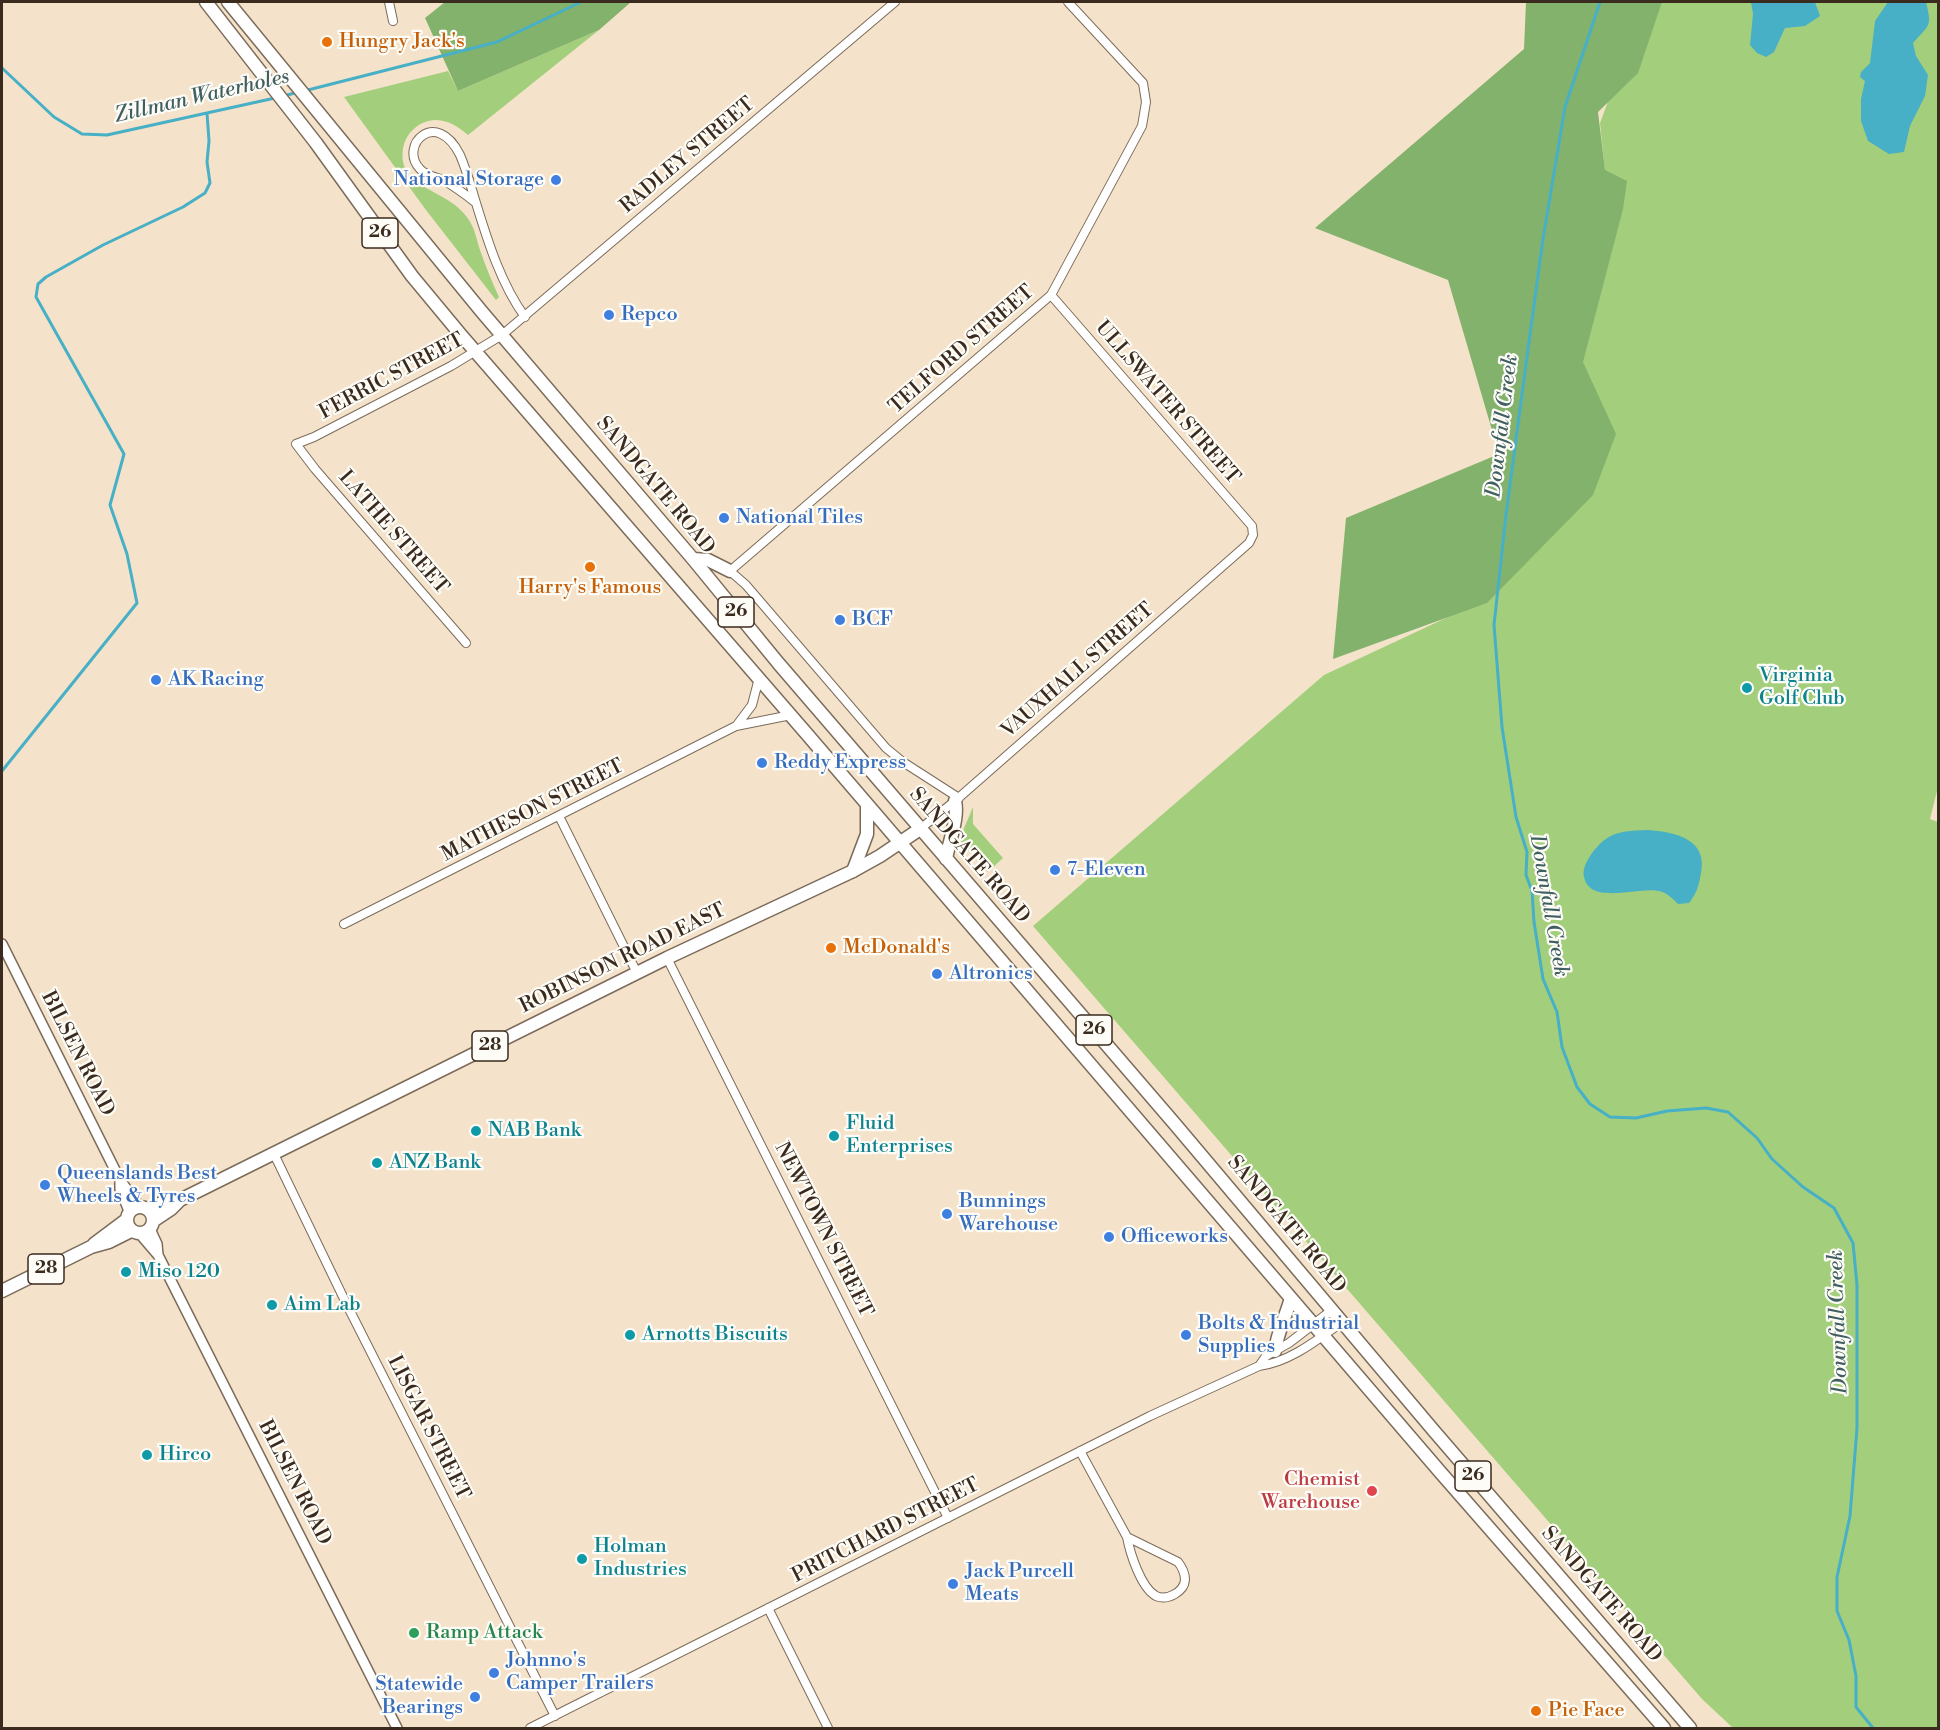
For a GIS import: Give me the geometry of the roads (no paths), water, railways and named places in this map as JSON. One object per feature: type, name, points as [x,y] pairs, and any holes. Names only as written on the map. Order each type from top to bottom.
[{"type":"main road","name":"SANDGATE ROAD","points":[[206,2],[291,109],[412,276],[476,352],[1664,1728]]},
{"type":"main road","name":"SANDGATE ROAD","points":[[228,2],[502,335],[693,559],[779,664],[1690,1728]]},
{"type":"main road","points":[[693,559],[708,560],[730,571]]},
{"type":"main road","points":[[945,859],[958,812],[957,799]]},
{"type":"main road","points":[[852,871],[867,834],[867,804]]},
{"type":"main road","name":"ROBINSON ROAD EAST","points":[[2,1291],[91,1247],[109,1242],[169,1200],[180,1200],[667,958],[852,871],[920,829]]},
{"type":"main road","points":[[1275,1351],[1277,1337],[1291,1298]]},
{"type":"street","points":[[389,2],[393,21]]},
{"type":"street","name":"RADLEY STREET","points":[[502,335],[895,2]]},
{"type":"street","name":"TELFORD STREET","points":[[730,571],[1051,295],[1142,126],[1146,102],[1143,83],[1068,2]]},
{"type":"street","points":[[475,202],[444,181],[422,172],[415,164],[414,147],[424,135],[438,132],[451,142],[467,172],[475,202],[507,291],[525,317]]},
{"type":"street","name":"ULLSWATER STREET","points":[[1051,295],[1252,526],[1253,535]]},
{"type":"street","name":"FERRIC STREET","points":[[296,444],[324,432],[476,352],[502,335]]},
{"type":"street","name":"LATHE STREET","points":[[296,444],[466,643]]},
{"type":"street","name":"VAUXHALL STREET","points":[[920,829],[1249,543],[1253,535]]},
{"type":"street","name":"SANDGATE ROAD","points":[[730,571],[746,585],[886,748],[957,799]]},
{"type":"street","name":"MATHESON STREET","points":[[736,726],[746,716],[752,705],[759,678]]},
{"type":"street","name":"MATHESON STREET","points":[[344,924],[736,726],[791,715]]},
{"type":"street","points":[[559,816],[638,973]]},
{"type":"street","name":"BILSEN ROAD","points":[[2,944],[120,1180],[120,1189],[157,1244],[158,1255],[397,1728]]},
{"type":"street","name":"NEWTOWN STREET","points":[[667,958],[948,1518]]},
{"type":"street","name":"LISGAR STREET","points":[[274,1154],[346,1303],[555,1716]]},
{"type":"street","name":"PRITCHARD STREET","points":[[1259,1366],[1266,1356],[1314,1325],[1332,1310]]},
{"type":"street","name":"PRITCHARD STREET","points":[[530,1728],[1150,1416],[1259,1366],[1271,1365],[1290,1356],[1342,1322]]},
{"type":"street","points":[[1080,1451],[1127,1537],[1130,1553],[1150,1591],[1162,1597],[1172,1596],[1178,1592],[1185,1580],[1178,1563],[1127,1537]]},
{"type":"street","points":[[768,1608],[828,1728]]},
{"type":"water","points":[[1751,2],[1815,2],[1820,16],[1805,26],[1785,28],[1774,52],[1766,57],[1757,53],[1750,45],[1753,14]]},
{"type":"water","points":[[1888,2],[1926,2],[1929,16],[1928,25],[1913,43],[1916,56],[1928,75],[1925,96],[1910,126],[1904,152],[1889,154],[1868,141],[1861,121],[1861,99],[1865,81],[1860,77],[1861,72],[1870,63],[1875,21]]},
{"type":"water","points":[[1648,830],[1678,836],[1694,845],[1699,852],[1702,861],[1700,877],[1696,892],[1689,903],[1678,904],[1667,894],[1659,891],[1605,893],[1595,891],[1588,886],[1584,877],[1585,867],[1593,852],[1603,841],[1619,833]]},
{"type":"waterway","points":[[304,91],[497,42],[581,2]]},
{"type":"waterway","name":"Downfall Creek","points":[[1600,2],[1565,107],[1543,239],[1506,515],[1494,625],[1502,727],[1516,817],[1527,852],[1526,875],[1532,891],[1534,922],[1543,979],[1557,1012],[1562,1047],[1577,1087],[1590,1104],[1610,1117],[1636,1118],[1667,1111],[1706,1108],[1728,1112],[1757,1138],[1772,1159],[1803,1187],[1834,1208],[1853,1243],[1857,1285],[1857,1428],[1850,1516],[1837,1577],[1837,1611],[1849,1640],[1856,1676],[1856,1707],[1873,1728]]},
{"type":"waterway","name":"Zillman Waterholes","points":[[2,68],[54,117],[82,134],[107,135],[275,98]]},
{"type":"waterway","name":"Zillman Waterholes","points":[[284,96],[298,92]]},
{"type":"waterway","points":[[2,771],[137,603],[127,554],[110,505],[124,454],[36,297],[38,284],[46,277],[103,245],[183,207],[205,193],[210,183],[207,162],[209,141],[207,113]]},
{"type":"place","name":"Hungry Jack's","points":[[327,42]]},
{"type":"place","name":"National Storage","points":[[556,180]]},
{"type":"place","name":"Repco","points":[[609,315]]},
{"type":"place","name":"National Tiles","points":[[724,518]]},
{"type":"place","name":"Harry's Famous","points":[[590,567]]},
{"type":"place","name":"BCF","points":[[840,620]]},
{"type":"place","name":"AK Racing","points":[[156,680]]},
{"type":"place","name":"Virginia Golf Club","points":[[1747,688]]},
{"type":"place","name":"Reddy Express","points":[[762,763]]},
{"type":"place","name":"7-Eleven","points":[[1055,870]]},
{"type":"place","name":"McDonald's","points":[[831,948]]},
{"type":"place","name":"Altronics","points":[[937,974]]},
{"type":"place","name":"NAB Bank","points":[[476,1131]]},
{"type":"place","name":"Fluid Enterprises","points":[[834,1136]]},
{"type":"place","name":"ANZ Bank","points":[[377,1163]]},
{"type":"place","name":"Queenslands Best Wheels & Tyres","points":[[45,1185]]},
{"type":"place","name":"Bunnings Warehouse","points":[[947,1214]]},
{"type":"place","name":"Officeworks","points":[[1109,1237]]},
{"type":"place","name":"Miso 120","points":[[126,1272]]},
{"type":"place","name":"Aim Lab","points":[[272,1305]]},
{"type":"place","name":"Arnotts Biscuits","points":[[630,1335]]},
{"type":"place","name":"Bolts & Industrial Supplies","points":[[1186,1335]]},
{"type":"place","name":"Hirco","points":[[147,1455]]},
{"type":"place","name":"Chemist Warehouse","points":[[1372,1491]]},
{"type":"place","name":"Holman Industries","points":[[582,1559]]},
{"type":"place","name":"Jack Purcell Meats","points":[[953,1584]]},
{"type":"place","name":"Ramp Attack","points":[[414,1633]]},
{"type":"place","name":"Johnno's Camper Trailers","points":[[494,1673]]},
{"type":"place","name":"Statewide Bearings","points":[[475,1697]]},
{"type":"place","name":"Pie Face","points":[[1536,1711]]}]
